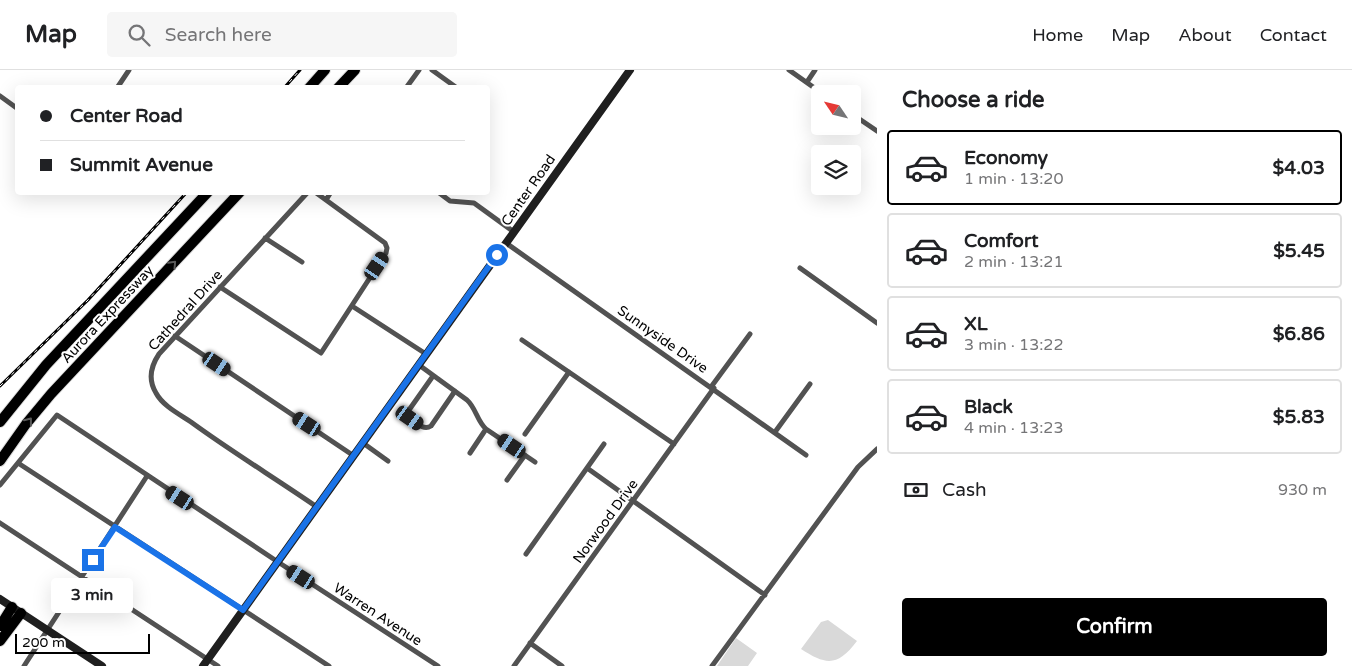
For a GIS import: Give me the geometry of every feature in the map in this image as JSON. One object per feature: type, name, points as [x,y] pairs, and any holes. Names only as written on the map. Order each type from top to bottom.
[{"type":"highway","points":[[311,85],[325,70]]},
{"type":"highway","points":[[341,85],[355,70]]},
{"type":"highway","name":"Aurora Expressway","points":[[0,422],[46,365],[205,195]]},
{"type":"highway","name":"Aurora Expressway","points":[[0,461],[26,424],[51,394],[237,195]]},
{"type":"highway","points":[[0,626],[16,610]]},
{"type":"highway","points":[[0,641],[16,610]]},
{"type":"main road","name":"Center Road","points":[[205,662],[630,70]]},
{"type":"main road","points":[[0,599],[102,666]]},
{"type":"street","points":[[118,85],[129,70]]},
{"type":"street","points":[[408,85],[419,70]]},
{"type":"street","points":[[432,70],[453,85]]},
{"type":"street","points":[[789,70],[811,85]]},
{"type":"street","points":[[807,82],[815,70]]},
{"type":"street","points":[[0,96],[15,107]]},
{"type":"street","points":[[861,120],[877,131]]},
{"type":"street","name":"Cathedral Drive","points":[[305,195],[159,354],[153,364],[151,379],[158,397],[163,402],[317,507]]},
{"type":"street","points":[[220,287],[321,353],[386,253],[387,245],[319,195]]},
{"type":"street","points":[[326,200],[329,195]]},
{"type":"street","points":[[442,195],[450,201],[474,203],[514,232]]},
{"type":"street","points":[[265,238],[302,262]]},
{"type":"street","name":"Sunnyside Drive","points":[[506,243],[806,455]]},
{"type":"street","points":[[800,268],[877,323]]},
{"type":"street","points":[[352,306],[426,354]]},
{"type":"street","name":"Norwood Drive","points":[[514,666],[674,444],[750,334]]},
{"type":"street","points":[[175,336],[354,456]]},
{"type":"street","points":[[522,340],[674,444]]},
{"type":"street","points":[[418,365],[473,406],[482,425],[486,429],[535,462]]},
{"type":"street","points":[[525,434],[569,372]]},
{"type":"street","points":[[434,376],[410,410],[408,414],[410,418],[424,428],[428,428],[455,391]]},
{"type":"street","points":[[775,432],[810,384]]},
{"type":"street","name":"Warren Avenue","points":[[18,463],[57,415],[438,666]]},
{"type":"street","points":[[470,452],[486,429]]},
{"type":"street","points":[[363,443],[388,461]]},
{"type":"street","points":[[526,554],[604,444]]},
{"type":"street","points":[[712,666],[858,467],[877,449]]},
{"type":"street","points":[[507,480],[524,455]]},
{"type":"street","points":[[0,486],[18,463],[328,666]]},
{"type":"street","points":[[587,468],[765,595]]},
{"type":"street","points":[[24,666],[148,476]]},
{"type":"street","points":[[0,523],[83,577],[205,662],[218,666]]},
{"type":"street","points":[[530,643],[562,666]]},
{"type":"shaded area","points":[[828,620],[857,641],[844,655],[832,661],[825,661],[801,649],[821,622]]},
{"type":"shaded area","points":[[736,638],[757,653],[748,666],[717,666]]},
{"type":"railway","points":[[287,85],[300,70]]},
{"type":"railway","points":[[0,386],[88,300],[184,195]]},
{"type":"route","points":[[93,560],[115,527],[243,610],[497,255]]}]
